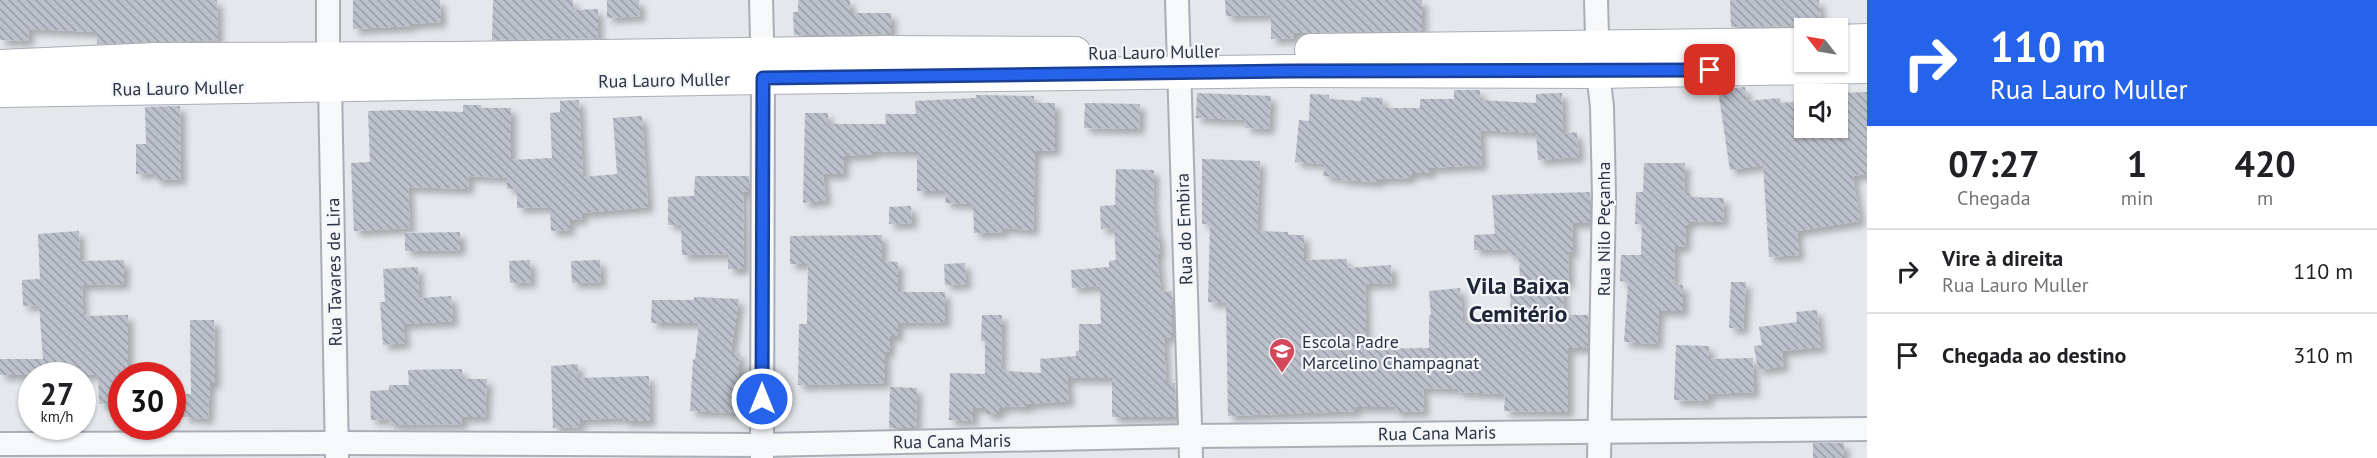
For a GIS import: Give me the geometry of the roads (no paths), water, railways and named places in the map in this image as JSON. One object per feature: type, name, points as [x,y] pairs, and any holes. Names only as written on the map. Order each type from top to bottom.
[{"type":"street","name":"Rua Tavares de Lira","points":[[328,0],[337,450]]},
{"type":"street","points":[[761,0],[762,451]]},
{"type":"street","name":"Rua do Embira","points":[[1177,0],[1190,447]]},
{"type":"street","name":"Rua Nilo Peçanha","points":[[1596,0],[1605,195],[1599,458]]},
{"type":"street","points":[[1848,41],[1867,40]]},
{"type":"street","name":"Rua Lauro Muller","points":[[1598,59],[1794,45]]},
{"type":"street","name":"Rua Lauro Muller","points":[[0,66],[156,59],[329,71]]},
{"type":"street","name":"Rua Lauro Muller","points":[[0,91],[329,71],[1598,59],[1867,67]]},
{"type":"street","name":"Rua Cana Maris","points":[[0,444],[337,450],[762,451],[1190,447],[1599,430],[1867,429]]},
{"type":"place","name":"Escola Padre Marcelino Champagnat","points":[[1282,374]]},
{"type":"district","name":"Vila Baixa Cemitério","points":[[1518,299]]}]
